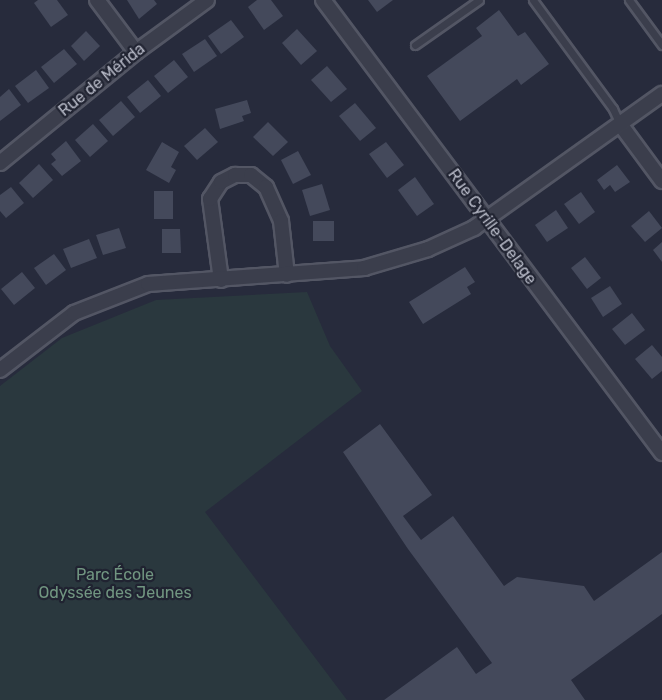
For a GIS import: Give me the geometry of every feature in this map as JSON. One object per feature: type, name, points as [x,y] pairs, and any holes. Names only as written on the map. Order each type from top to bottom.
[{"type":"street","points":[[97,0],[136,52]]},
{"type":"street","name":"Rue de Mérida","points":[[1,161],[136,52],[207,0]]},
{"type":"street","name":"Rue Cyrille-Delage","points":[[323,0],[662,453]]},
{"type":"street","points":[[0,370],[74,313],[148,284],[364,268],[428,249],[488,219],[662,94]]},
{"type":"street","points":[[620,124],[662,181]]},
{"type":"street","points":[[221,280],[210,200],[221,182],[235,175],[251,176],[266,187],[281,221],[287,275]]},
{"type":"lane","points":[[415,45],[479,0]]},
{"type":"lane","points":[[533,0],[613,109],[620,124]]},
{"type":"lane","points":[[629,0],[662,45]]},
{"type":"green space","name":"Parc École Odyssée des Jeunes","points":[[307,292],[330,346],[362,391],[205,512],[347,700],[0,700],[0,386],[62,338],[156,300]]},
{"type":"building","points":[[38,0],[57,0],[68,15],[51,27],[34,3]]},
{"type":"building","points":[[127,0],[154,0],[157,4],[139,19]]},
{"type":"building","points":[[257,0],[271,0],[283,16],[264,30],[248,7]]},
{"type":"building","points":[[368,0],[393,0],[377,12]]},
{"type":"building","points":[[499,10],[518,36],[525,32],[549,64],[521,85],[517,79],[460,121],[427,76],[482,36],[476,28]]},
{"type":"building","points":[[231,20],[244,37],[221,54],[208,36]]},
{"type":"building","points":[[297,29],[317,51],[301,65],[282,43]]},
{"type":"building","points":[[86,31],[100,46],[84,61],[71,46]]},
{"type":"building","points":[[205,39],[217,56],[194,72],[182,54]]},
{"type":"building","points":[[64,49],[77,64],[54,83],[41,67]]},
{"type":"building","points":[[174,60],[188,77],[168,93],[154,76]]},
{"type":"building","points":[[327,66],[347,89],[331,102],[311,80]]},
{"type":"building","points":[[36,70],[49,88],[28,103],[15,86]]},
{"type":"building","points":[[148,80],[161,96],[140,113],[127,97]]},
{"type":"building","points":[[9,89],[21,105],[0,121],[0,97]]},
{"type":"building","points":[[247,100],[251,113],[242,116],[244,121],[220,129],[215,109]]},
{"type":"building","points":[[121,101],[135,117],[113,136],[99,120]]},
{"type":"building","points":[[355,103],[376,128],[360,141],[339,116]]},
{"type":"building","points":[[268,122],[288,142],[273,156],[253,137]]},
{"type":"building","points":[[93,124],[108,141],[90,157],[75,140]]},
{"type":"building","points":[[205,128],[218,142],[197,160],[184,146]]},
{"type":"building","points":[[66,141],[81,161],[62,176],[51,164],[56,160],[51,154]]},
{"type":"building","points":[[162,142],[179,152],[171,167],[176,170],[169,183],[146,170]]},
{"type":"building","points":[[386,142],[404,165],[387,178],[369,154]]},
{"type":"building","points":[[298,151],[311,175],[293,184],[281,160]]},
{"type":"building","points":[[39,164],[53,180],[33,198],[19,183]]},
{"type":"building","points":[[617,165],[630,182],[615,192],[610,185],[604,190],[597,180]]},
{"type":"building","points":[[415,177],[434,204],[417,216],[398,190]]},
{"type":"building","points":[[322,184],[330,210],[310,216],[302,190]]},
{"type":"building","points":[[11,187],[24,203],[6,218],[0,211],[0,195]]},
{"type":"building","points":[[154,191],[173,191],[173,219],[154,219]]},
{"type":"building","points":[[581,192],[595,212],[579,224],[564,204]]},
{"type":"building","points":[[556,210],[568,228],[547,242],[535,225]]},
{"type":"building","points":[[649,211],[662,228],[645,242],[631,226]]},
{"type":"building","points":[[313,221],[334,221],[334,241],[313,241]]},
{"type":"building","points":[[119,228],[126,248],[103,255],[96,235]]},
{"type":"building","points":[[162,229],[180,229],[181,253],[162,253]]},
{"type":"building","points":[[89,239],[97,258],[71,268],[63,249]]},
{"type":"building","points":[[662,242],[662,262],[653,250]]},
{"type":"building","points":[[54,254],[66,270],[46,285],[34,268]]},
{"type":"building","points":[[585,257],[601,278],[587,289],[571,268]]},
{"type":"building","points":[[465,267],[475,282],[467,287],[471,294],[423,324],[409,302]]},
{"type":"building","points":[[22,272],[35,288],[14,305],[1,289]]},
{"type":"building","points":[[610,286],[622,304],[603,317],[591,298]]},
{"type":"building","points":[[632,313],[645,330],[625,345],[612,329]]},
{"type":"building","points":[[652,345],[662,357],[662,371],[652,379],[635,359]]},
{"type":"building","points":[[380,424],[432,495],[403,516],[421,540],[453,516],[504,586],[517,577],[584,586],[594,601],[662,552],[662,614],[571,680],[585,700],[384,700],[457,647],[476,674],[492,663],[408,549],[343,452]]}]
